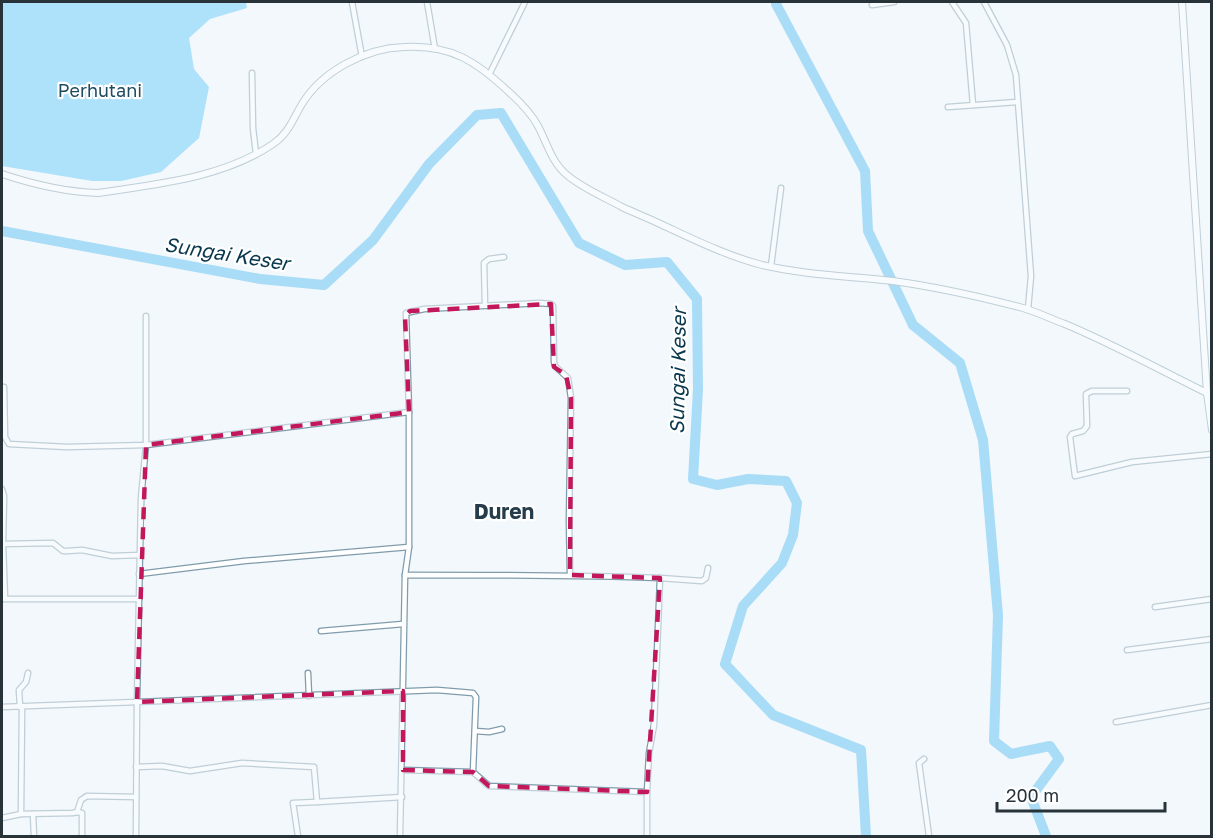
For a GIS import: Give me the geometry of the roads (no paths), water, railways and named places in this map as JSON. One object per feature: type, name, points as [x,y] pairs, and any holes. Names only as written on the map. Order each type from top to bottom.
[{"type":"street","points":[[352,2],[362,57]]},
{"type":"street","points":[[427,2],[435,49]]},
{"type":"street","points":[[490,73],[525,2]]},
{"type":"street","points":[[872,5],[894,2]]},
{"type":"street","points":[[952,2],[966,23],[973,105]]},
{"type":"street","points":[[984,2],[1012,58],[1016,75],[1031,276],[1028,309]]},
{"type":"street","points":[[1182,2],[1207,393],[1212,430]]},
{"type":"street","points":[[2,174],[25,182],[84,193],[98,193],[188,178],[230,166],[256,154],[284,136],[303,102],[322,81],[345,64],[374,52],[399,47],[435,49],[455,53],[490,73],[522,103],[566,174],[621,206],[700,244],[741,259],[771,266],[818,275],[895,281],[1028,309],[1088,334],[1207,393]]},
{"type":"street","points":[[252,73],[256,154]]},
{"type":"street","points":[[948,107],[1017,102]]},
{"type":"street","points":[[771,266],[781,188]]},
{"type":"street","points":[[485,305],[484,263],[489,259],[504,257]]},
{"type":"street","points":[[400,837],[403,770],[403,624],[405,575],[409,547],[406,313],[424,309],[485,305],[549,303],[553,306],[554,362],[555,366],[568,378],[571,398],[570,575]]},
{"type":"street","points":[[136,837],[141,498],[146,444],[146,316]]},
{"type":"street","points":[[4,387],[5,437],[9,444],[68,447],[146,444],[409,412]]},
{"type":"street","points":[[1127,391],[1092,391],[1086,394],[1088,426],[1083,431],[1072,434],[1071,437],[1075,476],[1132,462],[1212,454]]},
{"type":"street","points":[[2,489],[4,496],[3,599],[139,599]]},
{"type":"street","points":[[3,544],[53,543],[63,551],[82,550],[112,556],[140,555]]},
{"type":"street","points":[[140,574],[244,561],[409,547]]},
{"type":"street","points":[[405,575],[570,575],[702,581],[706,578],[708,568]]},
{"type":"street","points":[[647,837],[647,792],[649,753],[654,725],[660,578]]},
{"type":"street","points":[[1155,607],[1212,599]]},
{"type":"street","points":[[321,631],[403,624]]},
{"type":"street","points":[[1127,650],[1212,639]]},
{"type":"street","points":[[21,814],[19,690],[26,682],[28,673]]},
{"type":"street","points":[[308,673],[309,696]]},
{"type":"street","points":[[2,707],[403,691],[437,690],[473,693],[476,697],[473,772]]},
{"type":"street","points":[[1116,722],[1212,705]]},
{"type":"street","points":[[475,731],[489,732],[502,729]]},
{"type":"street","points":[[924,759],[919,763],[929,837]]},
{"type":"street","points":[[136,766],[162,766],[190,771],[242,764],[314,767],[317,802]]},
{"type":"street","points":[[403,770],[473,772],[489,786],[647,792]]},
{"type":"street","points":[[77,812],[79,802],[84,797],[136,797]]},
{"type":"street","points":[[298,837],[293,804],[402,797]]},
{"type":"street","points":[[2,818],[21,814],[82,813],[82,837]]},
{"type":"street","points":[[33,814],[34,837]]},
{"type":"waterway","points":[[777,2],[776,4],[865,171],[868,231],[913,325],[960,363],[983,440],[998,615],[994,741],[1011,754],[1050,746],[1059,759],[1031,797],[1046,836]]},
{"type":"waterway","name":"Sungai Keser","points":[[2,231],[260,279],[324,285],[373,240],[429,164],[477,115],[501,113],[579,243],[625,265],[667,262],[697,299],[698,389],[693,479],[717,485],[748,479],[786,481],[797,503],[793,535],[782,563],[743,606],[725,664],[773,715],[861,750],[866,836]]},
{"type":"district","name":"Duren","points":[[504,511]]},
{"type":"park label","name":"Perhutani","points":[[100,90]]}]
